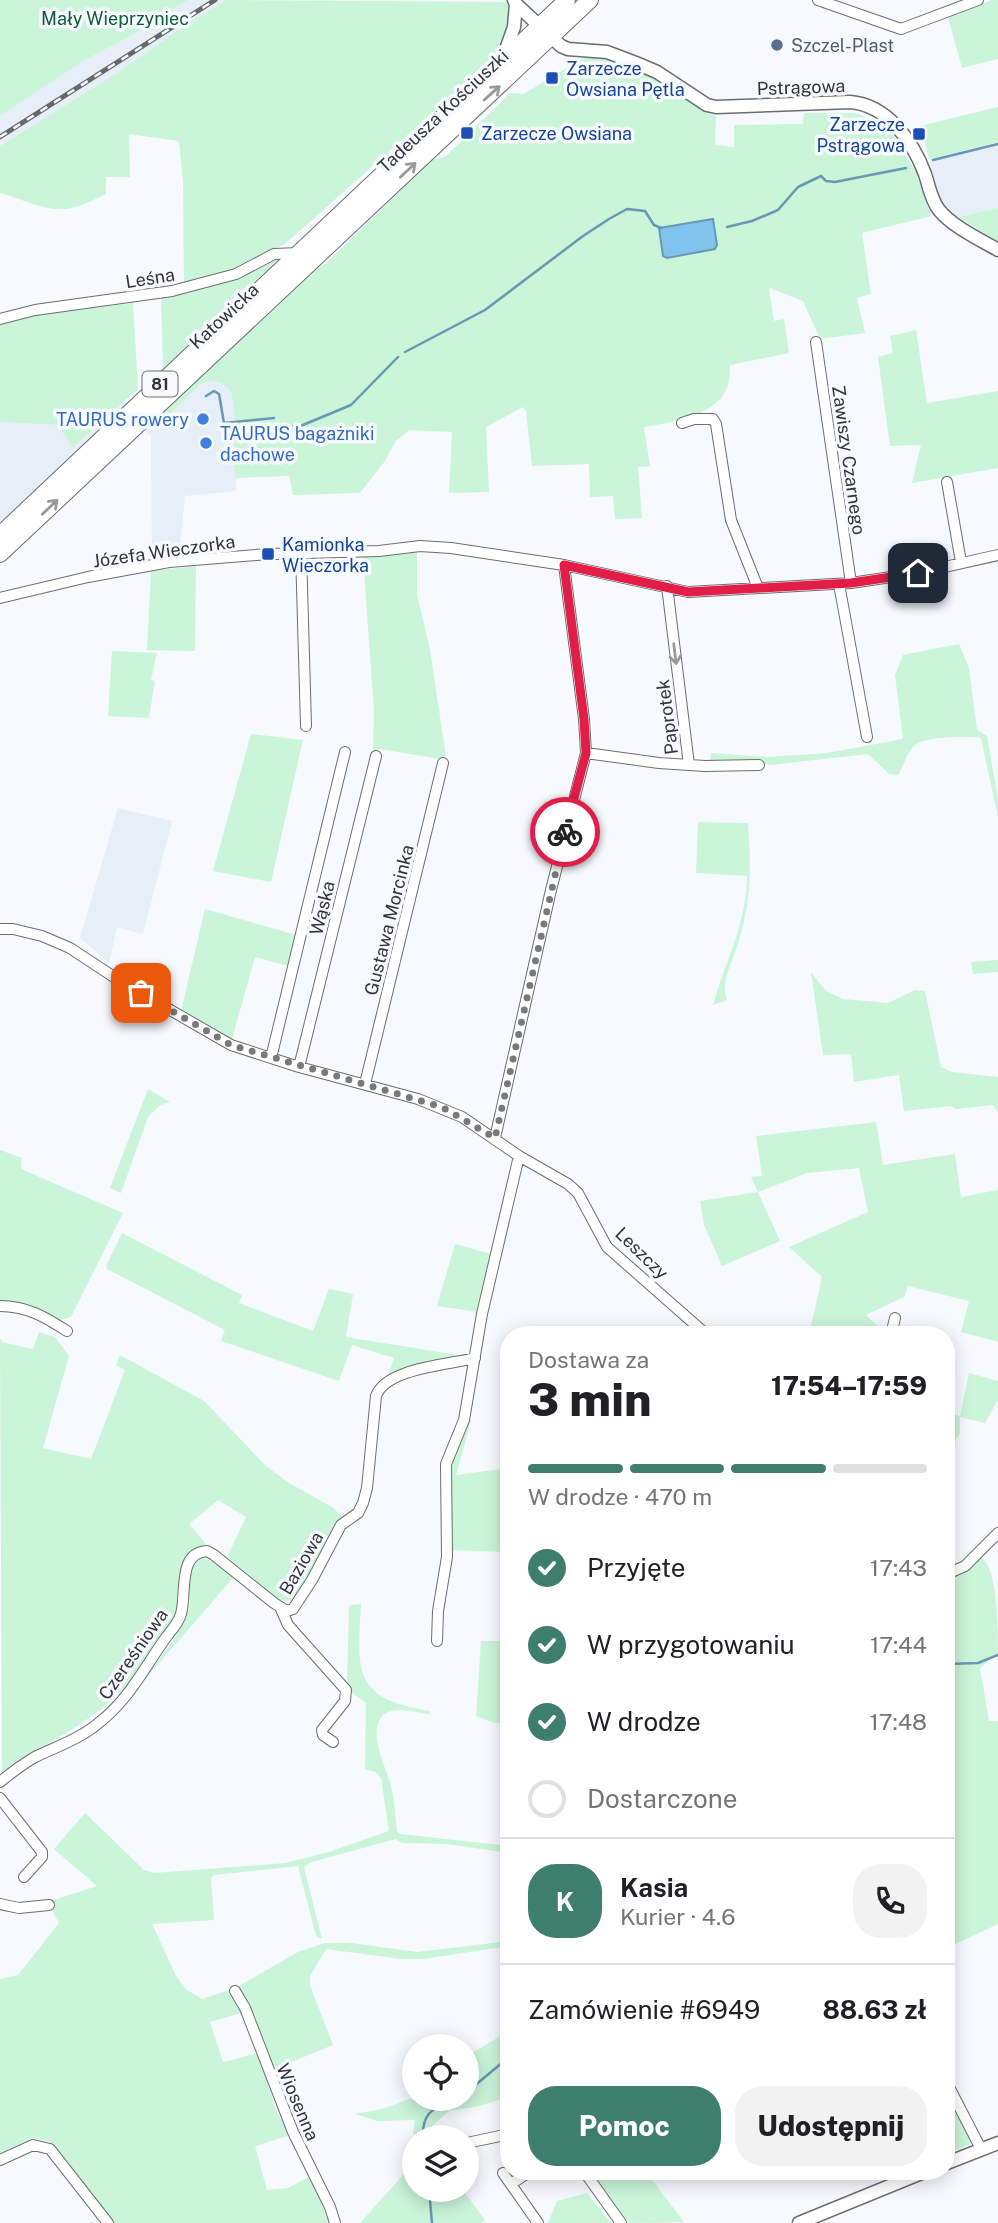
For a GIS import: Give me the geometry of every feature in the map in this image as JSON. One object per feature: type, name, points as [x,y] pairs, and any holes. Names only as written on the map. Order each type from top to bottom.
[{"type":"main road","name":"Tadeusza Kościuszki","points":[[321,242],[546,31],[567,0]]},
{"type":"main road","name":"Tadeusza Kościuszki","points":[[321,242],[501,63],[590,0]]},
{"type":"main road","name":"Katowicka","points":[[0,535],[300,253],[321,242]]},
{"type":"main road","name":"Katowicka","points":[[0,554],[321,242]]},
{"type":"street","points":[[818,0],[901,29],[978,0]]},
{"type":"street","points":[[515,2],[546,31]]},
{"type":"street","points":[[501,63],[514,27],[515,2]]},
{"type":"street","name":"Pstrągowa","points":[[546,31],[568,49],[595,49],[657,72],[707,105],[716,107],[850,103],[867,106],[895,125],[908,139],[921,165],[933,201],[941,213],[998,250]]},
{"type":"street","name":"Leśna","points":[[0,319],[34,310],[172,292],[236,274],[274,254],[300,253]]},
{"type":"street","name":"Zawiszy Czarnego","points":[[816,342],[851,583]]},
{"type":"street","points":[[682,423],[705,418],[713,419],[716,424],[731,520],[758,587]]},
{"type":"street","points":[[947,482],[961,562]]},
{"type":"street","name":"Józefa Wieczorka","points":[[0,598],[88,577],[169,562],[301,552],[379,551],[419,546],[451,548],[564,565],[688,592],[851,583],[918,573],[998,555]]},
{"type":"street","points":[[301,552],[306,726]]},
{"type":"street","points":[[495,1138],[551,890],[586,753],[564,565]]},
{"type":"street","points":[[839,583],[866,737]]},
{"type":"street","name":"Paprotek","points":[[586,753],[659,764],[688,765],[667,586]]},
{"type":"street","points":[[271,1058],[345,751]]},
{"type":"street","name":"Wąska","points":[[299,1067],[376,756]]},
{"type":"street","name":"Gustawa Morcinka","points":[[365,1084],[443,763]]},
{"type":"street","points":[[688,765],[759,765]]},
{"type":"street","points":[[0,929],[13,929],[58,942],[231,1045],[442,1107],[495,1138],[519,1156],[492,1266],[464,1420],[445,1471],[447,1557],[438,1611],[437,1641]]},
{"type":"street","name":"Leszczy","points":[[519,1156],[568,1184],[578,1193],[607,1247],[696,1326]]},
{"type":"street","points":[[0,1306],[24,1308],[67,1331]]},
{"type":"street","points":[[893,1326],[895,1318]]},
{"type":"street","name":"Baziowa","points":[[186,1566],[194,1555],[207,1551],[281,1609],[293,1609],[312,1580],[341,1525],[358,1513],[363,1503],[367,1488],[376,1396],[382,1384],[400,1374],[475,1358]]},
{"type":"street","points":[[955,1570],[965,1566],[998,1533]]},
{"type":"street","name":"Czereśniowa","points":[[0,1782],[34,1758],[64,1745],[94,1727],[129,1693],[181,1617],[186,1566]]},
{"type":"street","points":[[281,1609],[288,1625],[346,1690],[345,1701],[322,1730],[323,1735],[333,1742]]},
{"type":"street","points":[[0,1797],[42,1852],[42,1857],[24,1877]]},
{"type":"street","points":[[0,1904],[19,1908],[50,1905]]},
{"type":"street","name":"Wiosenna","points":[[235,1991],[245,2008],[293,2132],[330,2207],[335,2223]]},
{"type":"street","points":[[955,2099],[981,2149]]},
{"type":"street","points":[[479,2140],[500,2136]]},
{"type":"street","points":[[955,2160],[998,2143]]},
{"type":"street","points":[[0,2160],[33,2145],[50,2149],[108,2223]]},
{"type":"street","points":[[508,2180],[538,2223]]},
{"type":"street","points":[[511,2184],[517,2180]]},
{"type":"street","points":[[591,2180],[621,2223]]},
{"type":"street","points":[[799,2223],[818,2219],[903,2180]]},
{"type":"shaded area","points":[[188,0],[225,0],[117,73],[0,146],[0,116],[85,60],[127,38]]},
{"type":"shaded area","points":[[998,142],[998,208],[958,217],[942,204],[929,159]]},
{"type":"shaded area","points":[[212,381],[222,383],[231,392],[234,407],[236,491],[185,496],[179,556],[152,562],[151,436],[145,430],[0,534],[0,422],[58,425],[73,447],[125,400],[160,424],[201,384]]},
{"type":"shaded area","points":[[118,808],[172,821],[143,934],[117,927],[109,963],[80,938]]},
{"type":"green space","name":"Mały Wieprzyniec","points":[[0,0],[188,0],[127,38],[85,60],[0,116]]},
{"type":"green space","points":[[225,0],[510,2],[503,47],[285,244],[257,256],[239,268],[184,285],[183,182],[179,141],[129,134],[130,177],[106,177],[106,194],[75,207],[47,208],[0,193],[0,146],[117,73]]},
{"type":"green space","points":[[998,0],[998,59],[962,68],[948,17]]},
{"type":"green space","points":[[600,53],[658,78],[702,110],[716,116],[715,145],[734,147],[734,125],[803,124],[804,113],[855,113],[876,121],[891,132],[916,172],[931,216],[862,233],[871,294],[857,298],[865,333],[820,339],[803,301],[769,288],[774,321],[784,319],[789,353],[730,365],[726,390],[707,410],[686,418],[644,427],[650,466],[638,467],[642,518],[615,519],[613,496],[590,497],[589,464],[532,466],[526,411],[523,407],[486,427],[489,492],[449,493],[452,432],[409,430],[395,442],[385,461],[360,493],[293,495],[289,476],[235,478],[234,407],[231,392],[222,383],[212,381],[201,384],[160,424],[156,420],[318,267],[325,264],[432,160],[446,156],[510,93],[524,94],[583,58]]},
{"type":"green space","points":[[998,107],[998,142],[929,159],[921,126]]},
{"type":"green space","points":[[998,208],[998,242],[958,217]]},
{"type":"green space","points":[[281,257],[283,259],[163,368],[161,297],[237,278]]},
{"type":"green space","points":[[133,303],[138,390],[73,448],[58,425],[0,422],[0,325],[31,316]]},
{"type":"green space","points":[[916,330],[927,403],[998,391],[998,468],[912,483],[921,445],[890,446],[878,357],[893,353],[890,336]]},
{"type":"green space","points":[[417,552],[417,594],[430,650],[446,756],[439,759],[373,750],[374,711],[363,556],[379,557]]},
{"type":"green space","points":[[196,566],[195,651],[147,650],[151,571]]},
{"type":"green space","points":[[959,644],[969,668],[977,730],[987,736],[998,799],[998,817],[981,738],[946,737],[920,742],[910,751],[898,775],[889,774],[868,754],[770,765],[752,761],[710,762],[711,753],[766,757],[827,753],[903,739],[895,675],[903,655]]},
{"type":"green space","points":[[112,651],[157,653],[151,680],[155,681],[149,718],[108,716]]},
{"type":"green space","points":[[251,734],[303,740],[271,882],[213,871]]},
{"type":"green space","points":[[698,822],[748,823],[750,873],[747,904],[735,953],[726,976],[727,1000],[713,1005],[739,926],[747,876],[696,873]]},
{"type":"green space","points":[[205,909],[296,935],[289,966],[255,957],[232,1039],[181,1011]]},
{"type":"green space","points":[[998,960],[998,972],[973,974],[971,962]]},
{"type":"green space","points":[[811,972],[826,991],[843,999],[888,1003],[915,990],[925,991],[941,1067],[952,1072],[998,1077],[998,1112],[993,1105],[904,1111],[899,1075],[854,1082],[851,1054],[823,1055]]},
{"type":"green space","points":[[148,1089],[170,1102],[160,1105],[148,1117],[121,1193],[110,1188]]},
{"type":"green space","points":[[876,1122],[883,1165],[955,1154],[961,1197],[998,1190],[998,1342],[961,1332],[969,1301],[908,1286],[904,1297],[866,1315],[878,1326],[811,1326],[822,1277],[789,1247],[868,1212],[859,1168],[807,1173],[758,1192],[751,1177],[762,1176],[756,1136]]},
{"type":"green space","points":[[0,1150],[22,1158],[21,1169],[123,1213],[71,1317],[60,1320],[32,1307],[0,1301]]},
{"type":"green space","points":[[758,1192],[780,1241],[722,1266],[704,1225],[700,1201]]},
{"type":"green space","points":[[122,1233],[242,1295],[239,1303],[313,1331],[329,1289],[353,1294],[346,1337],[464,1356],[388,1375],[394,1358],[352,1345],[339,1381],[221,1341],[225,1330],[107,1269]]},
{"type":"green space","points":[[455,1244],[491,1254],[477,1312],[437,1306]]},
{"type":"green space","points":[[39,1332],[55,1337],[69,1356],[43,1448],[91,1459],[125,1370],[116,1365],[120,1355],[204,1401],[266,1466],[289,1483],[332,1507],[343,1517],[294,1600],[280,1601],[227,1557],[246,1517],[218,1500],[189,1524],[206,1544],[188,1559],[183,1567],[176,1613],[160,1641],[132,1679],[112,1700],[89,1718],[19,1759],[2,1773],[0,1338],[2,1342],[33,1349]]},
{"type":"green space","points":[[969,1373],[998,1381],[998,1400],[985,1423],[960,1417],[960,1433],[955,1442],[955,1414],[960,1416]]},
{"type":"green space","points":[[467,1420],[471,1421],[456,1475],[500,1469],[500,1552],[450,1550],[450,1459]]},
{"type":"green space","points":[[203,1558],[218,1563],[233,1578],[134,1692],[184,1622],[188,1613],[192,1568]]},
{"type":"green space","points":[[982,1558],[987,1564],[994,1587],[997,1617],[998,1653],[980,1668],[989,1721],[998,1721],[998,1924],[955,1944],[955,1574]]},
{"type":"green space","points":[[361,1604],[361,1665],[373,1690],[386,1699],[405,1706],[430,1711],[430,1714],[391,1711],[380,1719],[377,1728],[379,1748],[392,1792],[397,1831],[400,1834],[500,1845],[500,1852],[447,1844],[402,1843],[396,1839],[311,1862],[304,1867],[322,1939],[316,1936],[298,1866],[214,1875],[211,1878],[214,1920],[152,1924],[176,1976],[187,1990],[202,1999],[229,1990],[244,2012],[210,2022],[223,2062],[258,2053],[276,2110],[291,2135],[255,2146],[267,2190],[288,2188],[311,2176],[329,2223],[114,2223],[49,2141],[32,2138],[0,2154],[0,1979],[18,1975],[59,1923],[50,1907],[51,1901],[97,1886],[54,1849],[85,1813],[144,1870],[155,1873],[286,1863],[329,1852],[389,1831],[381,1778],[375,1772],[365,1769],[366,1703],[349,1690],[347,1684],[349,1605]]},
{"type":"green space","points":[[481,1641],[500,1641],[500,1723],[476,1716]]},
{"type":"green space","points":[[500,1942],[500,1947],[423,1959],[401,1959],[326,1949],[310,1976],[310,1985],[333,2045],[272,2070],[239,1986],[298,1952],[325,1943],[352,1943],[417,1952]]},
{"type":"green space","points":[[500,2033],[500,2100],[479,2106],[479,2049],[499,2037]]},
{"type":"green space","points":[[402,2102],[402,2111],[449,2111],[433,2125],[414,2125],[415,2120],[377,2121],[355,2114]]},
{"type":"green space","points":[[955,2108],[971,2141],[955,2151]]},
{"type":"green space","points":[[402,2176],[402,2202],[472,2202],[485,2220],[481,2223],[360,2223]]},
{"type":"green space","points":[[597,2180],[652,2180],[684,2222],[629,2223]]},
{"type":"green space","points":[[587,2193],[611,2223],[548,2223],[557,2201]]},
{"type":"water","points":[[713,219],[717,245],[715,249],[667,258],[663,256],[659,228]]},
{"type":"waterway","points":[[933,160],[998,144]]},
{"type":"waterway","points":[[727,227],[752,221],[778,210],[798,187],[821,176],[826,181],[835,182],[906,168]]},
{"type":"waterway","points":[[405,352],[485,310],[583,236],[627,209],[645,211],[654,225],[661,228]]},
{"type":"waterway","points":[[293,426],[298,427],[351,405],[398,357]]},
{"type":"waterway","points":[[206,396],[214,391],[219,394],[224,423],[274,418]]},
{"type":"waterway","points":[[955,1664],[978,1663],[998,1655]]},
{"type":"waterway","points":[[479,2082],[500,2064]]},
{"type":"waterway","points":[[424,2125],[432,2111]]},
{"type":"waterway","points":[[430,2202],[432,2223]]},
{"type":"railway","points":[[0,137],[215,0]]},
{"type":"way so far","points":[[141,993],[231,1045],[442,1107],[495,1138],[565,832]]},
{"type":"place","name":"Szczel-Plast","points":[[777,45]]},
{"type":"place","name":"Zarzecze Owsiana Pętla","points":[[552,78]]},
{"type":"place","name":"Zarzecze Owsiana","points":[[467,133]]},
{"type":"place","name":"Zarzecze Pstrągowa","points":[[919,134]]},
{"type":"place","name":"TAURUS rowery","points":[[203,419]]},
{"type":"place","name":"TAURUS bagażniki dachowe","points":[[206,443]]},
{"type":"place","name":"Kamionka Wieczorka","points":[[268,554]]},
{"type":"route","points":[[565,832],[586,753],[564,565],[688,592],[851,583],[918,573]]}]
